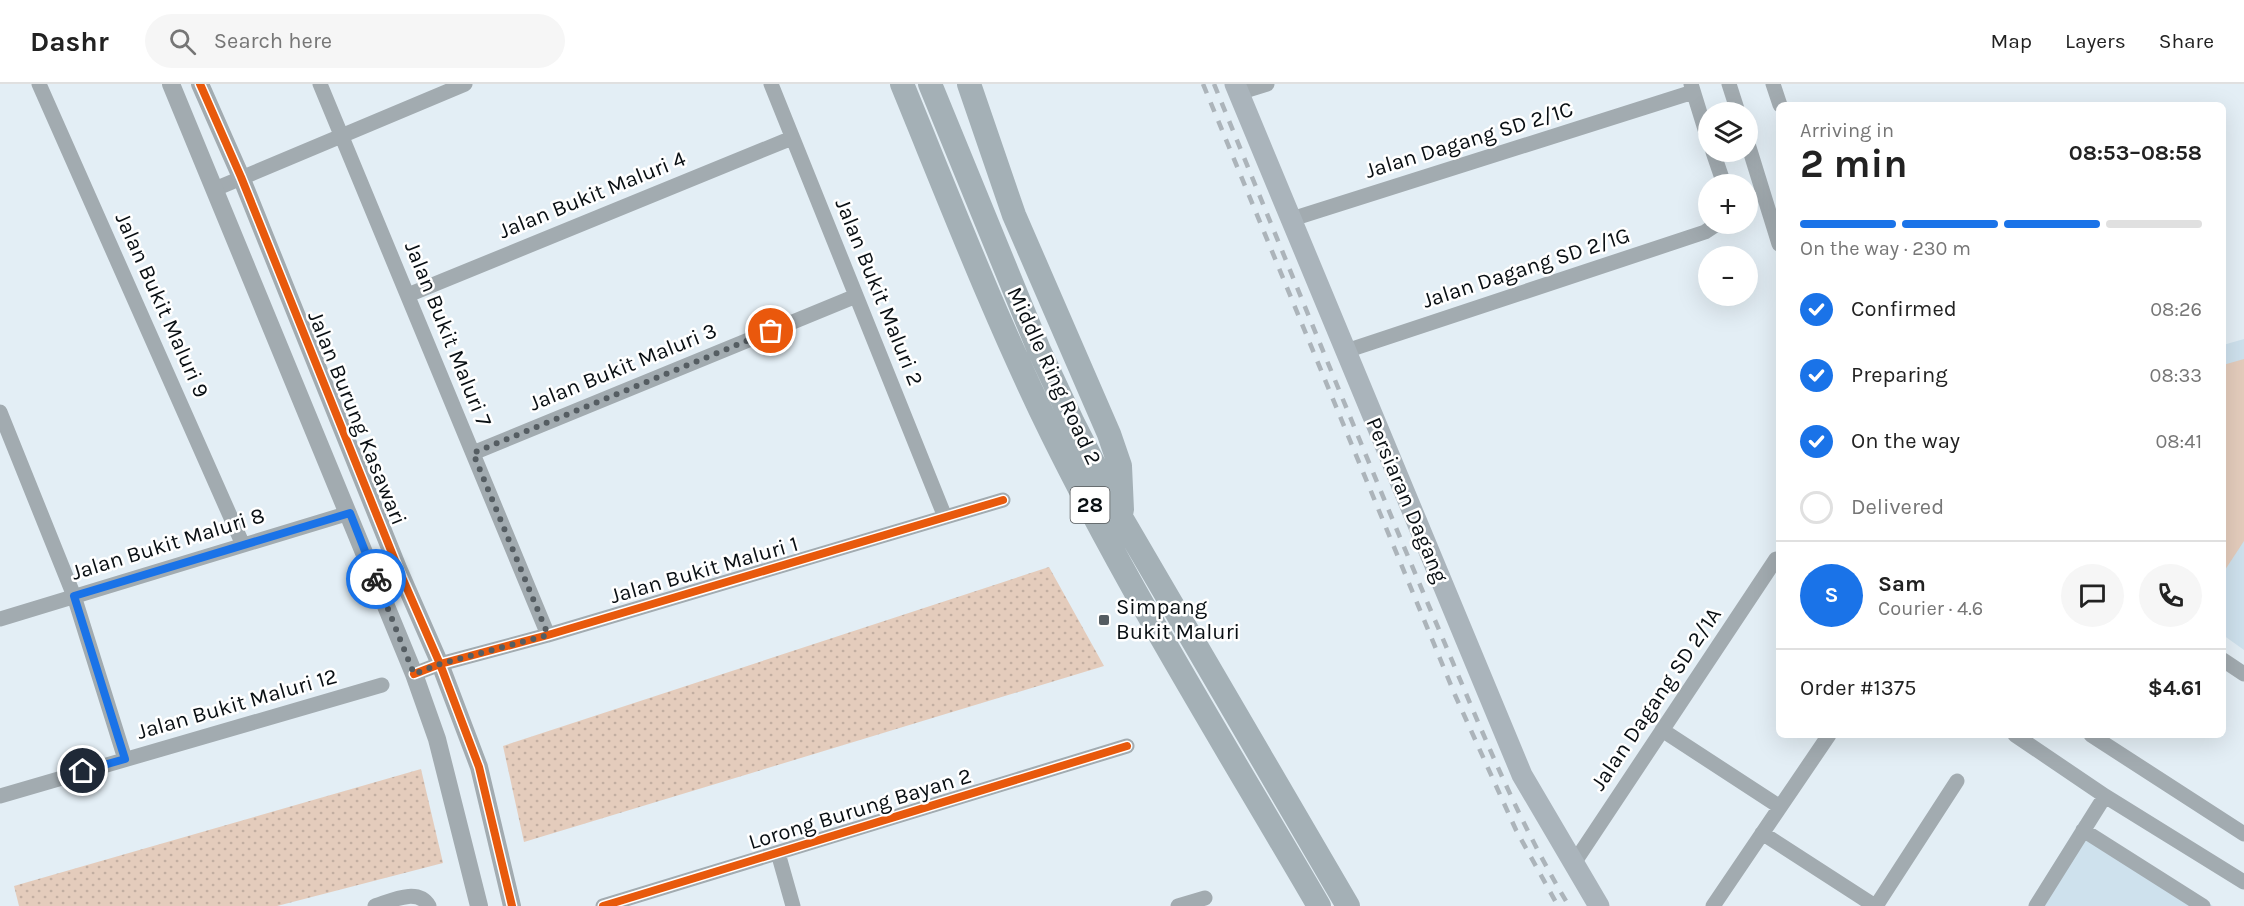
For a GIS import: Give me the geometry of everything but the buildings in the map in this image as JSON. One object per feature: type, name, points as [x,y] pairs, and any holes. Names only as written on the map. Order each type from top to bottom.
[{"type":"highway","name":"Middle Ring Road 2","points":[[902,84],[1017,361],[1053,436],[1144,608],[1319,906]]},
{"type":"highway","name":"Middle Ring Road 2","points":[[930,84],[1038,350],[1122,519],[1348,906]]},
{"type":"highway","points":[[969,84],[1014,215],[1109,434],[1120,466],[1122,519]]},
{"type":"main road","name":"Persiaran Dagang","points":[[1236,88],[1522,775],[1599,906]]},
{"type":"street","name":"Jalan Bukit Maluri 9","points":[[39,84],[243,545]]},
{"type":"street","name":"Jalan Burung Kasawari","points":[[171,84],[350,513],[414,674],[437,739],[479,906]]},
{"type":"street","name":"Jalan Burung Kasawari","points":[[200,84],[241,177],[398,568],[440,664],[479,767],[512,906]]},
{"type":"street","name":"Jalan Bukit Maluri 7","points":[[320,84],[548,635]]},
{"type":"street","points":[[215,189],[465,84]]},
{"type":"street","name":"Jalan Bukit Maluri 2","points":[[771,84],[945,517]]},
{"type":"street","points":[[1236,88],[1267,84]]},
{"type":"street","points":[[1729,84],[1735,102]]},
{"type":"street","points":[[1773,84],[1779,102]]},
{"type":"street","points":[[1692,88],[1698,107]]},
{"type":"street","name":"Jalan Dagang SD 2/1C","points":[[1292,219],[1692,88]]},
{"type":"street","name":"Jalan Bukit Maluri 4","points":[[408,295],[792,138]]},
{"type":"street","points":[[1754,162],[1776,234]]},
{"type":"street","name":"Jalan Dagang SD 2/1G","points":[[1346,351],[1699,234]]},
{"type":"street","name":"Jalan Bukit Maluri 3","points":[[473,453],[856,296]]},
{"type":"street","points":[[0,412],[74,596],[125,759]]},
{"type":"street","name":"Jalan Bukit Maluri 1","points":[[414,674],[440,664],[548,635],[1003,500]]},
{"type":"street","name":"Jalan Bukit Maluri 8","points":[[0,619],[350,513]]},
{"type":"street","name":"Jalan Dagang SD 2/1A","points":[[1574,863],[1776,559]]},
{"type":"street","points":[[2226,662],[2244,674]]},
{"type":"street","name":"Jalan Bukit Maluri 12","points":[[0,796],[382,685]]},
{"type":"street","points":[[1662,730],[1780,807]]},
{"type":"street","points":[[1713,906],[1827,738]]},
{"type":"street","points":[[2019,738],[2105,796],[2244,882]]},
{"type":"street","points":[[2096,738],[2244,834]]},
{"type":"street","name":"Lorong Burung Bayan 2","points":[[603,906],[1127,746]]},
{"type":"street","points":[[1762,833],[1875,906],[1957,781]]},
{"type":"street","points":[[2036,906],[2105,796]]},
{"type":"street","points":[[2084,830],[2203,906]]},
{"type":"street","points":[[778,853],[793,906]]},
{"type":"street","points":[[375,906],[413,895],[428,904]]},
{"type":"street","points":[[1178,906],[1205,898]]},
{"type":"shaded area","points":[[2244,339],[2244,650],[2226,637],[2226,344]]},
{"type":"shaded area","points":[[2244,359],[2244,541],[2226,568],[2226,364]]},
{"type":"shaded area","points":[[1049,567],[1104,666],[524,842],[503,746]]},
{"type":"shaded area","points":[[421,769],[443,863],[277,906],[19,906],[14,886]]},
{"type":"shaded area","points":[[2080,821],[2213,906],[2028,906]]},
{"type":"railway","points":[[1203,84],[1455,695],[1516,830],[1558,906]]},
{"type":"railway","points":[[1214,84],[1376,480],[1479,724],[1530,835],[1569,906]]},
{"type":"cycle path","points":[[200,84],[241,177],[398,568],[440,664],[479,767],[512,906]]},
{"type":"cycle path","points":[[414,674],[440,664],[548,635],[1003,500]]},
{"type":"cycle path","points":[[603,906],[1127,746]]},
{"type":"way so far","points":[[376,579],[414,674],[440,664],[548,635],[473,453],[771,331]]},
{"type":"place","name":"Simpang Bukit Maluri","points":[[1104,620]]},
{"type":"route","points":[[83,771],[125,759],[74,596],[350,513],[376,579]]}]
